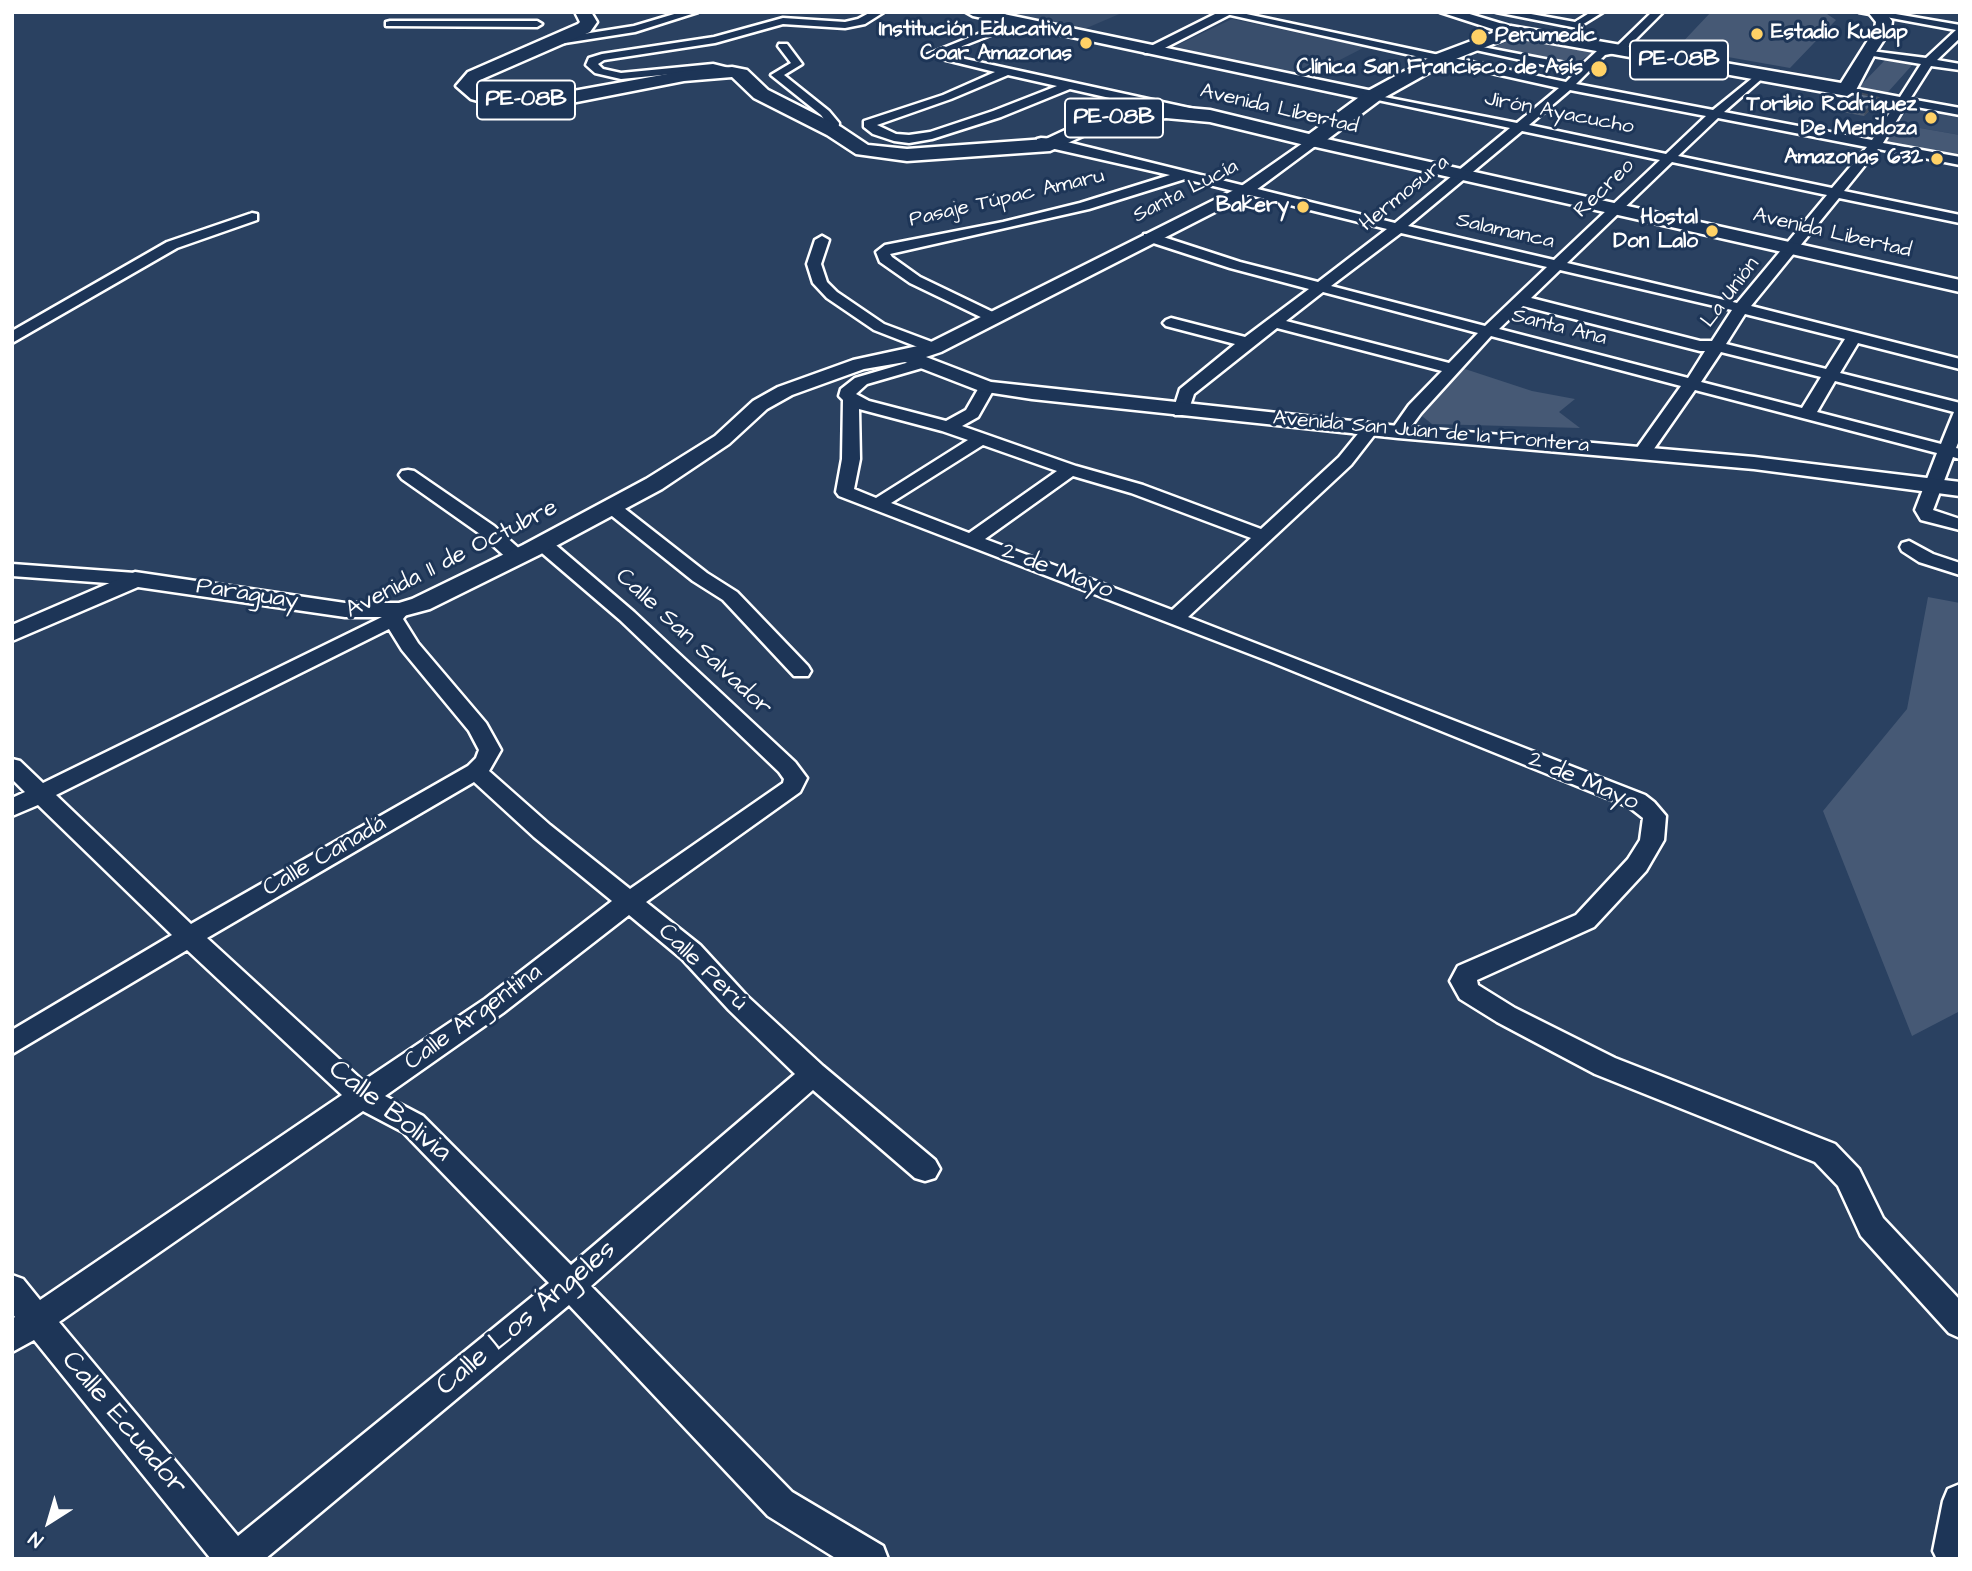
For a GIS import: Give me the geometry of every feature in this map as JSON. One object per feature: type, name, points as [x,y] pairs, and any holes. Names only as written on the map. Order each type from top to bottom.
[{"type":"highway","points":[[1847,90],[1883,29],[1884,20],[1873,13]]},
{"type":"highway","name":"PE-08B","points":[[586,18],[474,76],[465,86],[478,94],[559,100],[684,76],[724,72],[741,74],[761,94],[834,131],[850,143],[875,153],[907,155],[1046,143],[1100,121],[1166,112],[1194,113]]},
{"type":"highway","name":"PE-08B","points":[[1511,31],[1847,90]]},
{"type":"highway","name":"Santa Lucía","points":[[1315,139],[1373,96],[1440,59],[1511,31]]},
{"type":"highway","name":"PE-08B","points":[[1046,143],[1087,120],[1171,108]]},
{"type":"highway","name":"Avenida Libertad","points":[[1171,108],[1213,113],[1315,139]]},
{"type":"highway","name":"Avenida Libertad","points":[[1194,113],[1315,139]]},
{"type":"main road","name":"Jirón Ayacucho","points":[[973,12],[1373,96]]},
{"type":"main road","points":[[1447,12],[1511,31]]},
{"type":"main road","name":"Avenida Libertad","points":[[1315,139],[1960,281]]},
{"type":"main road","name":"Avenida Libertad","points":[[1793,246],[1960,286]]},
{"type":"street","points":[[524,12],[552,34],[635,29],[693,12]]},
{"type":"street","points":[[741,74],[713,67],[621,76],[599,71],[592,65],[593,60],[602,57],[715,40],[783,22],[845,25],[861,22],[879,12]]},
{"type":"street","points":[[1501,12],[1577,25],[1598,12]]},
{"type":"street","name":"Hermosura","points":[[1181,411],[1186,392],[1245,342],[1398,228],[1568,86],[1602,52],[1619,49],[1658,12]]},
{"type":"street","points":[[1150,50],[1226,13],[1568,86],[1960,161]]},
{"type":"street","points":[[1873,13],[1960,30]]},
{"type":"street","points":[[564,25],[586,18]]},
{"type":"street","name":"Santa Lucía","points":[[1511,31],[1522,30],[1534,18]]},
{"type":"street","points":[[1015,22],[931,55],[1171,108]]},
{"type":"street","points":[[390,24],[537,24]]},
{"type":"street","name":"La Unión","points":[[1643,452],[1741,308],[1875,145],[1930,60],[1960,30]]},
{"type":"street","points":[[783,46],[797,64],[777,75],[825,113],[833,123],[834,131]]},
{"type":"street","points":[[1467,47],[1583,70]]},
{"type":"street","points":[[1869,50],[1960,67]]},
{"type":"street","points":[[1006,72],[947,97],[868,122],[885,134],[909,139],[932,135],[997,114],[1067,86]]},
{"type":"street","name":"Recreo","points":[[1398,432],[1487,332],[1616,207],[1761,74]]},
{"type":"street","points":[[1847,90],[1960,112]]},
{"type":"street","name":"Jirón Ayacucho","points":[[1373,96],[1960,219]]},
{"type":"street","name":"Avenida Libertad","points":[[1171,108],[1194,113]]},
{"type":"street","points":[[932,135],[949,153]]},
{"type":"street","name":"Santa Lucía","points":[[921,356],[1149,237],[1246,190],[1315,139]]},
{"type":"street","name":"Salamanca","points":[[1046,143],[1741,308],[1960,364]]},
{"type":"street","name":"Pasaje Túpac Amaru","points":[[994,318],[915,279],[882,256],[883,252],[890,248],[1003,226],[1084,206],[1186,175]]},
{"type":"street","points":[[12,338],[172,246],[252,217]]},
{"type":"street","name":"Santa Ana","points":[[1149,237],[1201,256],[1320,288],[1693,382],[1952,452]]},
{"type":"street","points":[[822,240],[814,264],[820,283],[832,295],[921,356]]},
{"type":"street","points":[[1520,300],[1700,346],[1717,346],[1960,408]]},
{"type":"street","points":[[1273,322],[1452,369]]},
{"type":"street","points":[[1171,323],[1245,342]]},
{"type":"street","points":[[1807,414],[1854,337]]},
{"type":"street","points":[[921,356],[861,381],[847,392],[851,400],[983,438],[1070,470],[1137,489],[1265,537]]},
{"type":"street","name":"Avenida San Juan de la Frontera","points":[[921,356],[987,387],[1181,411],[1643,452],[1960,489]]},
{"type":"street","name":"Avenida 11 de Octubre","points":[[12,808],[612,508],[692,461],[722,440],[760,405],[785,391],[860,364],[921,356]]},
{"type":"street","points":[[948,427],[972,413],[987,387]]},
{"type":"street","name":"2 de Mayo","points":[[851,400],[850,459],[845,492],[1175,618],[1637,801],[1646,808],[1654,816],[1652,840],[1637,865],[1585,920],[1467,973],[1463,981],[1469,992],[1506,1015],[1605,1066],[1825,1153],[1849,1178],[1872,1227],[1960,1323]]},
{"type":"street","points":[[1960,415],[1952,452],[1923,510],[1927,516],[1960,525]]},
{"type":"street","points":[[1175,618],[1345,461],[1371,429]]},
{"type":"street","points":[[878,504],[983,438]]},
{"type":"street","points":[[973,540],[1070,470]]},
{"type":"street","points":[[408,475],[487,530],[517,557]]},
{"type":"street","points":[[612,508],[700,577],[730,596],[801,671]]},
{"type":"street","name":"Calle San Salvador","points":[[543,544],[628,616],[787,767],[796,778],[792,788]]},
{"type":"street","points":[[1909,547],[1915,553],[1960,569]]},
{"type":"street","points":[[12,570],[135,579]]},
{"type":"street","points":[[12,634],[135,579]]},
{"type":"street","name":"Paraguay","points":[[135,579],[345,610],[397,615]]},
{"type":"street","points":[[397,615],[409,646],[478,728],[491,750],[486,761],[476,771]]},
{"type":"street","name":"Calle Bolivia","points":[[12,766],[190,938],[362,1097],[413,1124],[571,1284],[780,1504],[870,1559]]},
{"type":"street","name":"Calle Perú","points":[[476,771],[542,831],[691,952],[738,1003],[813,1074],[925,1169]]},
{"type":"street","name":"Calle Canadá","points":[[12,1043],[306,867],[476,771]]},
{"type":"street","name":"Calle Argentina","points":[[24,1328],[494,1006],[630,901],[792,788]]},
{"type":"street","name":"Calle Los Ángeles","points":[[235,1559],[571,1284],[813,1074]]},
{"type":"street","name":"Calle Ecuador","points":[[12,1289],[24,1328],[235,1559]]},
{"type":"street","points":[[1950,1555],[1960,1501]]},
{"type":"shaded area","points":[[985,12],[1124,12],[1075,33]]},
{"type":"shaded area","name":"Estadio Kuelap","points":[[1711,12],[1824,12],[1836,20],[1790,68],[1677,48]]},
{"type":"shaded area","points":[[1232,19],[1365,47],[1301,80],[1165,51]]},
{"type":"shaded area","points":[[1518,37],[1596,51],[1575,64],[1492,48]]},
{"type":"shaded area","points":[[1887,58],[1914,63],[1888,92],[1859,87]]},
{"type":"shaded area","name":"Toribio Rodriguez De Mendoza","points":[[1912,104],[1960,113],[1960,135],[1897,124]]},
{"type":"shaded area","points":[[1897,124],[1960,135],[1960,156],[1957,160],[1878,144]]},
{"type":"shaded area","points":[[1462,368],[1532,391],[1575,399],[1559,412],[1580,428],[1432,424],[1413,409]]},
{"type":"shaded area","points":[[1928,597],[1960,603],[1960,1011],[1912,1036],[1823,811],[1907,709]]},
{"type":"building","points":[[1859,93],[1879,98],[1865,112],[1843,108]]},
{"type":"place","name":"Estadio Kuelap","points":[[1757,34]]},
{"type":"place","name":"Perumedic","points":[[1479,37]]},
{"type":"place","name":"Institución Educativa Coar Amazonas","points":[[1086,43]]},
{"type":"place","name":"Clínica San Francisco de Asís","points":[[1599,69]]},
{"type":"place","name":"Toribio Rodriguez De Mendoza","points":[[1931,118]]},
{"type":"place","name":"Amazonas 632","points":[[1937,159]]},
{"type":"place","name":"Bakery","points":[[1303,207]]},
{"type":"place","name":"Hostal Don Lalo","points":[[1712,231]]}]
